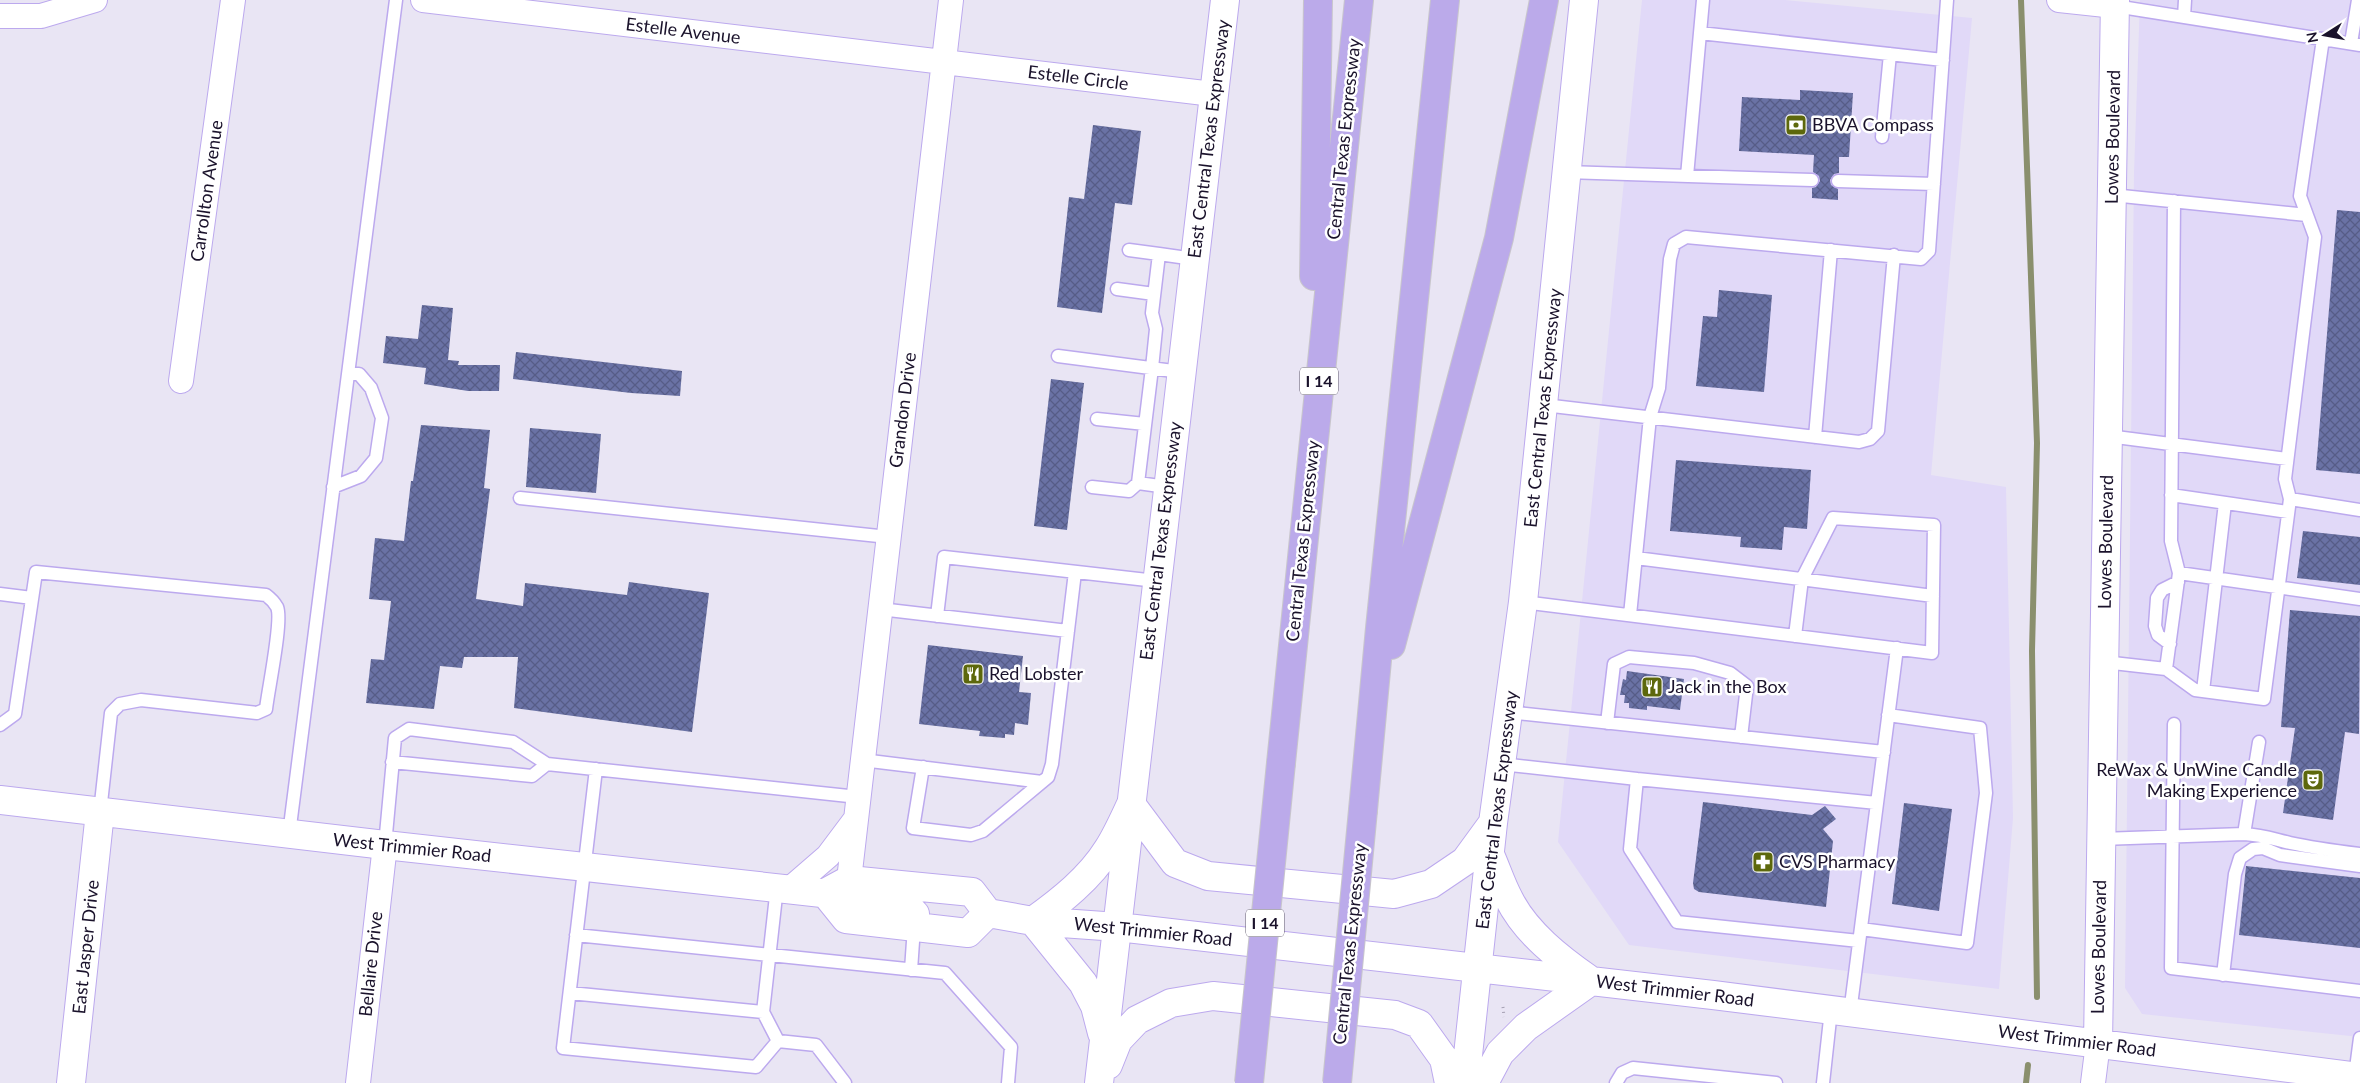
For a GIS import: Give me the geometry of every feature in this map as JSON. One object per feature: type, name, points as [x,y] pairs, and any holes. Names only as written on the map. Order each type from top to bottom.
[{"type":"highway","points":[[1318,0],[1314,296],[1324,336]]},
{"type":"highway","name":"Central Texas Expressway","points":[[1249,1083],[1359,0]]},
{"type":"highway","name":"Central Texas Expressway","points":[[1337,1083],[1372,711],[1445,0]]},
{"type":"highway","points":[[1372,711],[1411,575],[1440,455],[1499,238],[1544,0]]},
{"type":"main road","name":"East Central Texas Expressway","points":[[1100,1083],[1156,581],[1225,0]]},
{"type":"main road","name":"East Central Texas Expressway","points":[[1465,1083],[1479,968],[1493,823],[1523,602],[1584,0]]},
{"type":"main road","name":"Lowes Boulevard","points":[[2098,1043],[2115,3]]},
{"type":"main road","name":"West Trimmier Road","points":[[0,800],[385,845],[825,893]]},
{"type":"main road","points":[[1104,1044],[1095,1006],[1083,983],[1033,921],[1056,905],[1091,871],[1108,849],[1131,804],[1175,863],[1208,876],[1394,894],[1431,884],[1465,861],[1493,823]]},
{"type":"main road","name":"East Jasper Drive","points":[[71,1083],[100,812]]},
{"type":"main road","points":[[1484,1083],[1500,1053],[1526,1027],[1591,981],[1561,960],[1535,935],[1510,901],[1490,854]]},
{"type":"main road","points":[[849,880],[972,892],[988,913],[968,933],[846,919],[825,893],[849,880]]},
{"type":"main road","name":"West Trimmier Road","points":[[988,913],[1033,921],[1118,927],[1479,968],[2098,1043],[2304,1076],[2358,1077]]},
{"type":"main road","points":[[1100,1083],[1118,1040],[1137,1020],[1172,1004],[1213,996],[1395,1015],[1419,1024],[1444,1059],[1449,1083]]},
{"type":"street","points":[[0,16],[41,16],[95,0]]},
{"type":"street","name":"Carrollton Avenue","points":[[181,381],[233,0]]},
{"type":"street","name":"Estelle Avenue","points":[[423,0],[943,62]]},
{"type":"street","name":"Grandon Drive","points":[[849,880],[951,0]]},
{"type":"street","points":[[2069,1],[2115,3]]},
{"type":"street","name":"Estelle Circle","points":[[943,62],[1213,94]]},
{"type":"street","points":[[784,888],[828,856],[857,808]]},
{"type":"street","name":"Bellaire Drive","points":[[358,1083],[385,845]]},
{"type":"street","name":"Lowes Boulevard","points":[[2093,1083],[2098,1043]]},
{"type":"lane","points":[[289,834],[396,0]]},
{"type":"lane","points":[[1687,176],[1703,0]]},
{"type":"lane","points":[[1630,615],[1650,417],[1659,388],[1670,258],[1674,244],[1686,237],[1921,259],[1930,251],[1947,0]]},
{"type":"lane","points":[[2184,17],[2185,0]]},
{"type":"lane","points":[[2115,3],[2184,17],[2355,44],[2358,0]]},
{"type":"lane","points":[[1700,33],[1943,60]]},
{"type":"lane","points":[[2104,662],[2166,669],[2194,690],[2264,699],[2289,506],[2285,479],[2314,237],[2300,196],[2322,39]]},
{"type":"lane","points":[[1882,137],[1890,54]]},
{"type":"lane","points":[[1566,172],[1812,180]]},
{"type":"lane","points":[[1838,181],[1934,184]]},
{"type":"lane","points":[[2112,195],[2307,215]]},
{"type":"lane","points":[[2166,669],[2178,578],[2171,541],[2174,201]]},
{"type":"lane","points":[[1129,250],[1194,259]]},
{"type":"lane","points":[[1815,437],[1831,250]]},
{"type":"lane","points":[[1092,487],[1129,491],[1138,483],[1156,330],[1152,313],[1159,254]]},
{"type":"lane","points":[[1544,405],[1859,442],[1870,439],[1878,431],[1894,255]]},
{"type":"lane","points":[[1117,289],[1154,294]]},
{"type":"lane","points":[[1058,356],[1181,372]]},
{"type":"lane","points":[[334,487],[361,476],[376,458],[382,418],[371,388],[359,374],[348,374]]},
{"type":"lane","points":[[1097,419],[1145,424]]},
{"type":"lane","points":[[2108,436],[2287,459]]},
{"type":"lane","points":[[1138,483],[1167,487]]},
{"type":"lane","points":[[2171,495],[2225,503],[2360,510]]},
{"type":"lane","points":[[520,498],[888,537]]},
{"type":"lane","points":[[2203,691],[2225,503]]},
{"type":"lane","points":[[1523,602],[1795,636],[1897,648],[1932,653],[1934,525],[1833,518],[1802,579],[1795,636]]},
{"type":"lane","points":[[937,616],[944,557],[1156,581]]},
{"type":"lane","points":[[1636,558],[1933,596]]},
{"type":"lane","points":[[0,725],[15,714],[36,572],[266,595],[277,608],[278,623],[266,708],[257,712],[141,700],[120,704],[111,713],[100,812]]},
{"type":"lane","points":[[923,767],[913,828],[971,836],[983,831],[1048,777],[1052,764],[1075,572]]},
{"type":"lane","points":[[2170,644],[2158,635],[2155,626],[2157,598],[2162,590],[2178,578],[2217,578],[2360,599]]},
{"type":"lane","points":[[0,594],[32,598]]},
{"type":"lane","points":[[880,609],[1068,631]]},
{"type":"lane","points":[[1823,1083],[1860,936],[1897,648]]},
{"type":"lane","points":[[1606,723],[1614,664],[1629,657],[1694,663],[1730,673],[1747,686],[1741,737]]},
{"type":"lane","points":[[1508,712],[1884,752]]},
{"type":"lane","points":[[1637,779],[1630,849],[1677,922],[1967,943],[1986,793],[1980,728],[1888,715]]},
{"type":"lane","points":[[2174,724],[2171,968],[2360,991]]},
{"type":"lane","points":[[385,845],[395,738],[409,729],[513,742],[547,764],[596,768],[857,808]]},
{"type":"lane","points":[[2244,834],[2259,742]]},
{"type":"lane","points":[[862,760],[1042,782]]},
{"type":"lane","points":[[392,762],[532,776],[547,764]]},
{"type":"lane","points":[[1501,764],[1877,803]]},
{"type":"lane","points":[[596,768],[563,1048],[756,1067],[778,1041]]},
{"type":"lane","points":[[2101,839],[2244,834],[2266,835],[2288,842],[2327,850],[2360,854]]},
{"type":"lane","points":[[2223,975],[2235,874],[2240,858],[2253,849],[2264,848],[2280,855],[2360,866]]},
{"type":"lane","points":[[778,1041],[763,1012],[770,954],[784,888]]},
{"type":"lane","points":[[911,970],[914,927]]},
{"type":"lane","points":[[576,935],[945,973],[1011,1047],[1008,1083]]},
{"type":"lane","points":[[570,994],[763,1012]]},
{"type":"lane","points":[[2358,1077],[2360,1038]]},
{"type":"lane","points":[[778,1041],[816,1045],[845,1083]]},
{"type":"lane","points":[[1616,1083],[1622,1073],[1633,1068],[1776,1083]]},
{"type":"shaded area","points":[[1642,0],[1785,0],[1972,18],[1931,475],[2006,487],[2013,818],[1999,989],[1629,945],[1558,842]]},
{"type":"shaded area","points":[[2140,0],[2360,0],[2360,1037],[2142,1014],[2125,988],[2134,173]]},
{"type":"building","name":"BBVA Compass","points":[[1800,90],[1853,93],[1849,157],[1839,157],[1839,173],[1834,174],[1830,180],[1831,185],[1838,189],[1838,200],[1812,198],[1812,188],[1816,187],[1820,181],[1819,176],[1813,172],[1814,155],[1739,151],[1742,97],[1800,100]]},
{"type":"building","points":[[1093,125],[1141,131],[1132,205],[1115,203],[1102,313],[1057,307],[1069,197],[1084,199]]},
{"type":"building","points":[[2337,210],[2360,212],[2360,474],[2316,470]]},
{"type":"building","points":[[1719,290],[1772,295],[1764,392],[1696,386],[1703,316],[1717,317]]},
{"type":"building","points":[[422,305],[453,308],[448,360],[459,361],[458,365],[500,365],[499,391],[468,391],[424,384],[426,368],[383,363],[386,336],[418,339]]},
{"type":"building","points":[[516,352],[682,371],[680,396],[631,393],[513,379]]},
{"type":"building","points":[[1051,379],[1084,383],[1067,530],[1034,526]]},
{"type":"building","points":[[421,425],[490,430],[484,488],[490,489],[476,599],[523,606],[525,583],[627,595],[629,582],[709,593],[692,732],[514,708],[518,657],[464,657],[462,668],[440,666],[434,709],[366,703],[371,659],[384,660],[391,601],[369,599],[375,538],[404,541],[411,481],[413,481]]},
{"type":"building","points":[[530,428],[601,434],[596,493],[526,487]]},
{"type":"building","points":[[1676,460],[1811,470],[1807,529],[1784,527],[1782,550],[1740,547],[1741,537],[1670,531]]},
{"type":"building","points":[[2303,531],[2360,537],[2360,585],[2297,578]]},
{"type":"building","points":[[2290,610],[2360,616],[2359,734],[2345,732],[2333,820],[2283,813],[2295,728],[2281,727]]},
{"type":"building","name":"Red Lobster","points":[[928,645],[1023,656],[1019,692],[1031,693],[1028,725],[1015,723],[1014,735],[1005,734],[1005,738],[979,736],[980,731],[919,724]]},
{"type":"building","name":"Jack in the Box","points":[[1627,671],[1684,679],[1680,710],[1647,706],[1647,710],[1629,708],[1629,703],[1624,703],[1625,695],[1620,695],[1623,679],[1626,680]]},
{"type":"building","name":"CVS Pharmacy","points":[[1703,802],[1812,815],[1825,806],[1836,819],[1823,829],[1833,841],[1826,907],[1699,892],[1694,889],[1693,883]]},
{"type":"building","points":[[1904,803],[1952,809],[1939,911],[1892,904]]},
{"type":"building","points":[[2246,866],[2360,878],[2360,948],[2239,935]]},
{"type":"waterway","points":[[2021,0],[2037,443],[2032,651],[2037,997]]},
{"type":"waterway","points":[[2026,1083],[2028,1065]]},
{"type":"place","name":"BBVA Compass","points":[[1796,125]]},
{"type":"place","name":"Red Lobster","points":[[973,674]]},
{"type":"place","name":"Jack in the Box","points":[[1652,687]]},
{"type":"place","name":"ReWax & UnWine Candle Making Experience","points":[[2313,780]]},
{"type":"place","name":"CVS Pharmacy","points":[[1763,862]]}]
